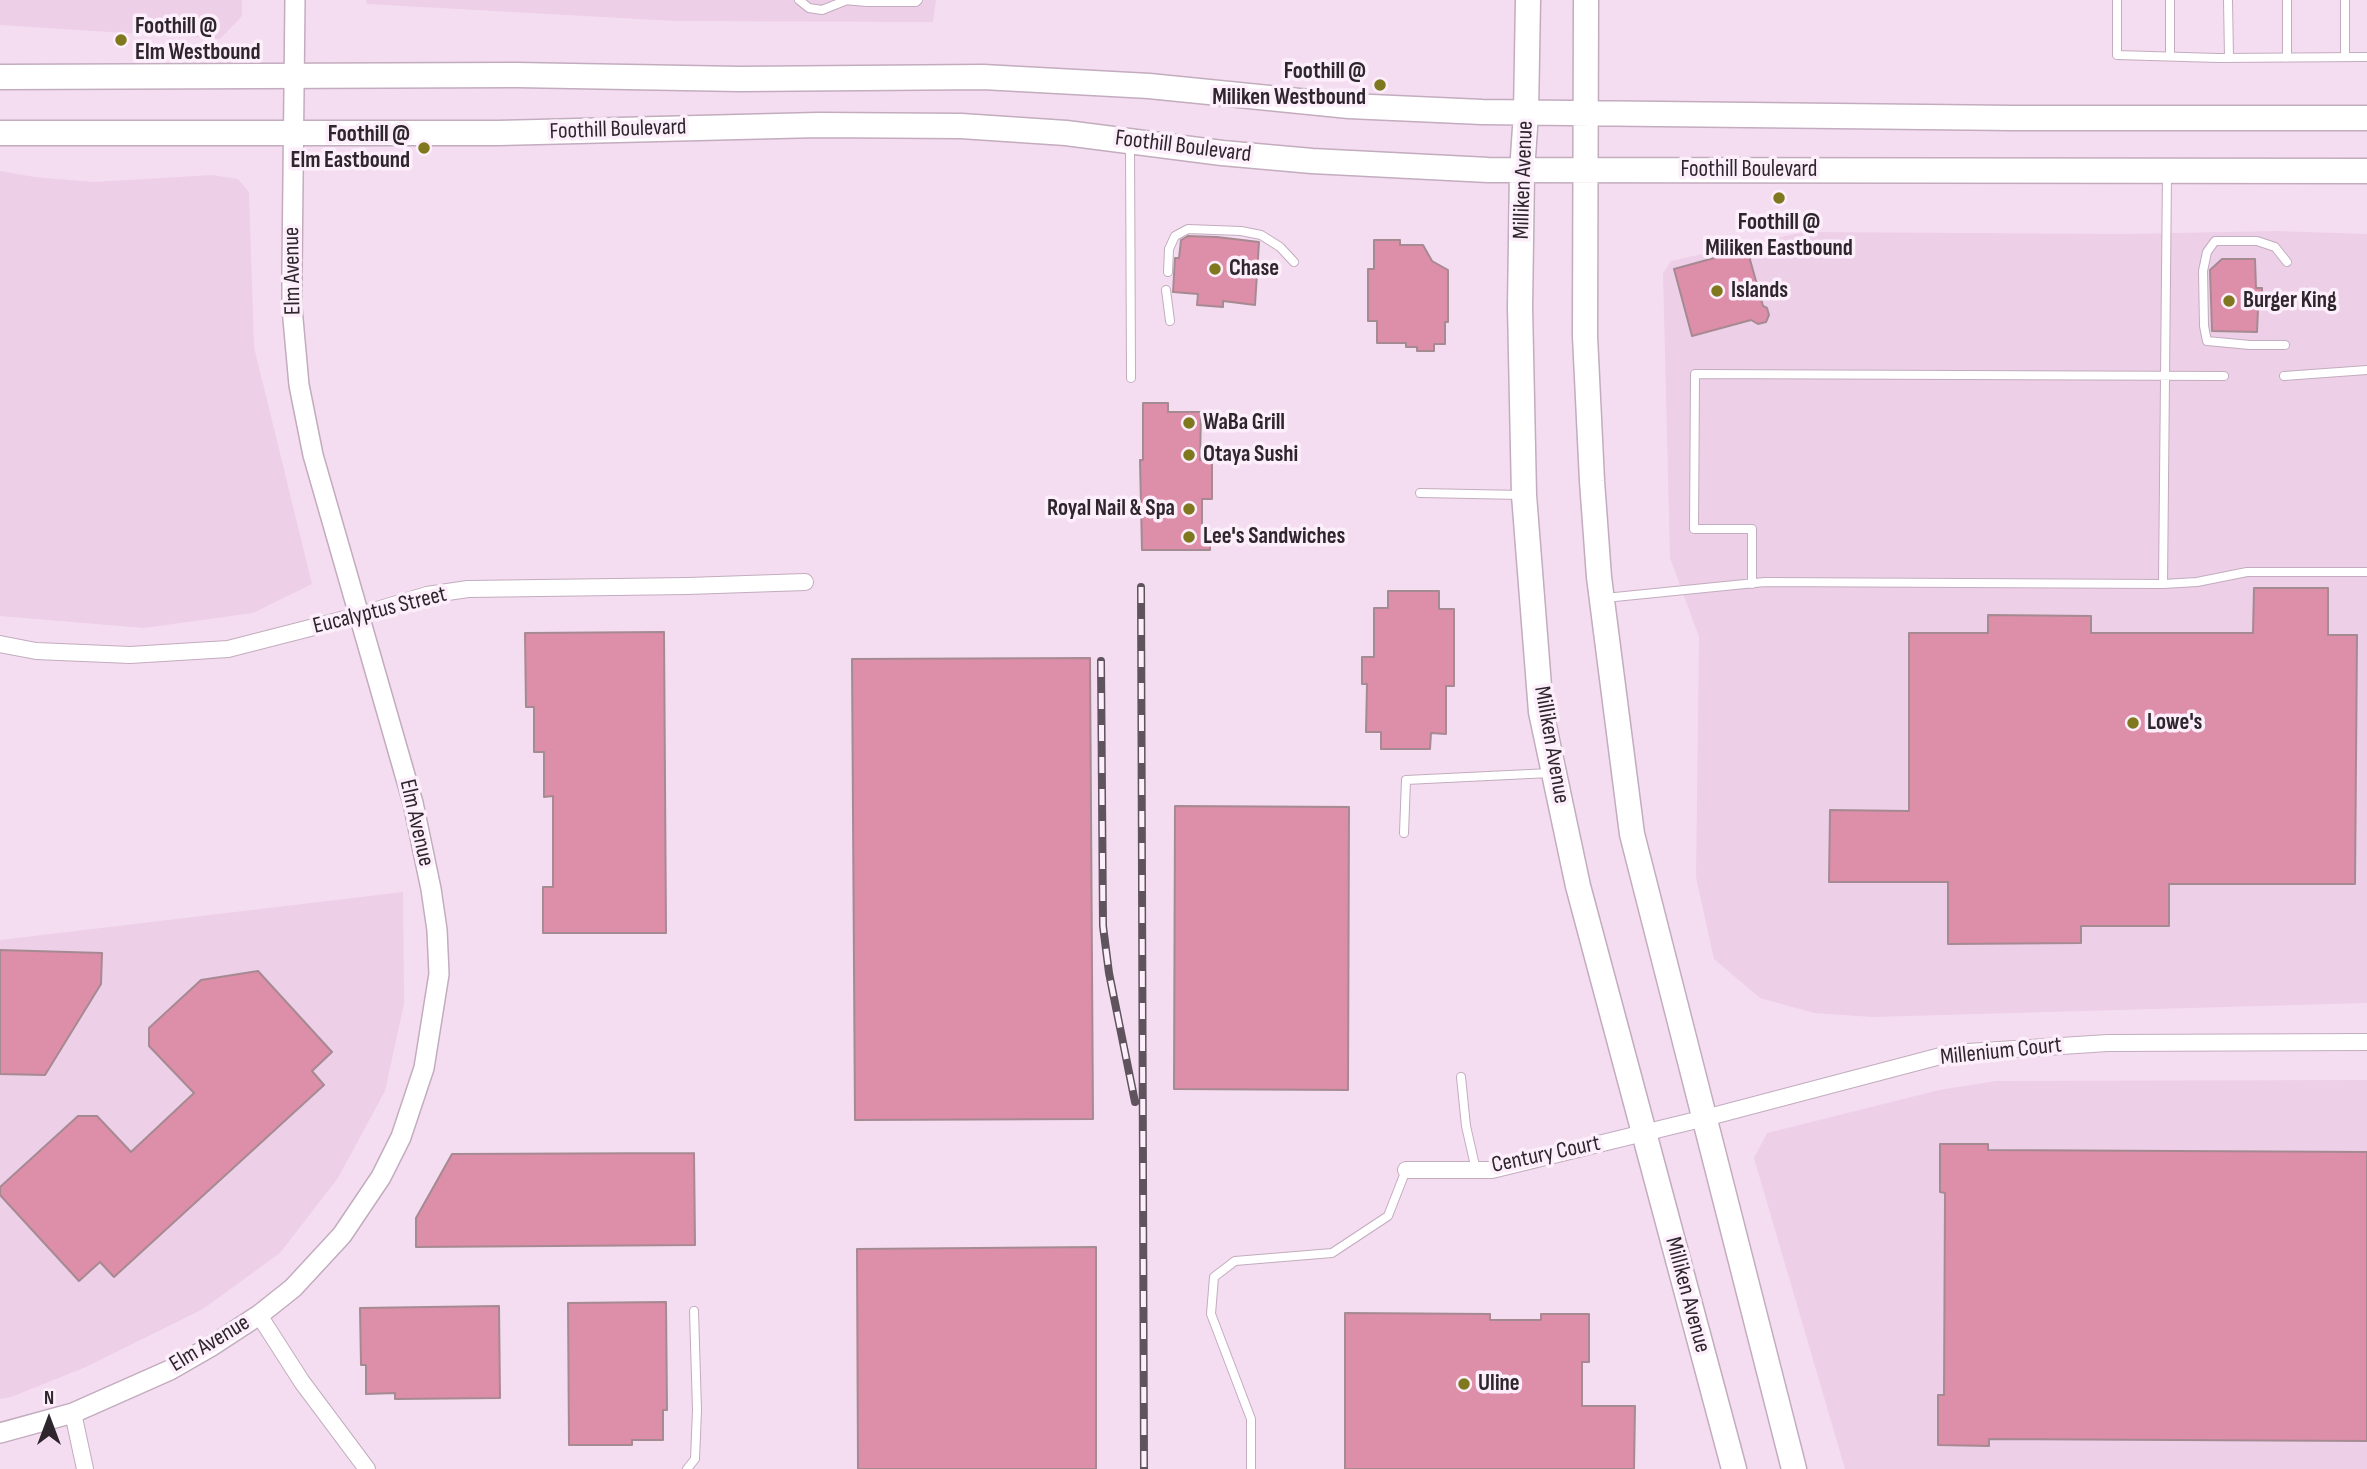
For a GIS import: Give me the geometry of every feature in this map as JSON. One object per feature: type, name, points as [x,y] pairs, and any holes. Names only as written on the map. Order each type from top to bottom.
[{"type":"main road","name":"Milliken Avenue","points":[[1528,0],[1520,307],[1524,495],[1541,712],[1578,886],[1734,1469]]},
{"type":"main road","points":[[1586,0],[1585,336],[1592,485],[1602,598],[1632,834],[1794,1469]]},
{"type":"main road","points":[[0,77],[1031,78],[1149,86],[1349,106],[1526,113],[2013,118],[2367,118]]},
{"type":"main road","name":"Foothill Boulevard","points":[[0,133],[498,133],[910,125],[999,127],[1312,162],[1522,171],[2367,171]]},
{"type":"street","name":"Elm Avenue","points":[[0,1433],[73,1413],[170,1370],[210,1348],[293,1288],[342,1235],[381,1177],[401,1137],[424,1068],[439,974],[437,930],[431,889],[413,803],[313,455],[299,385],[292,308],[291,227],[295,134],[295,0]]},
{"type":"street","name":"Eucalyptus Street","points":[[0,643],[36,651],[130,655],[228,649],[358,616],[427,595],[468,589],[805,582]]},
{"type":"street","name":"Millenium Court","points":[[1644,1133],[1952,1053],[2108,1043],[2367,1042]]},
{"type":"street","name":"Century Court","points":[[1406,1170],[1492,1170],[1644,1133]]},
{"type":"street","points":[[259,1315],[302,1382],[367,1469]]},
{"type":"street","points":[[73,1413],[85,1469]]},
{"type":"lane","points":[[799,0],[809,8],[822,10],[845,0],[918,0]]},
{"type":"lane","points":[[2117,0],[2117,55],[2367,58]]},
{"type":"lane","points":[[2170,0],[2170,57]]},
{"type":"lane","points":[[2228,0],[2229,58]]},
{"type":"lane","points":[[2287,0],[2287,58]]},
{"type":"lane","points":[[2345,0],[2345,58]]},
{"type":"lane","points":[[1130,141],[1131,378]]},
{"type":"lane","points":[[2164,584],[2167,170]]},
{"type":"lane","points":[[1168,272],[1169,249],[1175,236],[1188,229],[1241,231],[1261,236],[1280,247],[1294,262]]},
{"type":"lane","points":[[2285,345],[2207,341],[2204,326],[2203,271],[2207,252],[2215,241],[2257,241],[2275,247],[2287,262]]},
{"type":"lane","points":[[1166,290],[1170,321]]},
{"type":"lane","points":[[2284,376],[2367,370]]},
{"type":"lane","points":[[1752,584],[1752,529],[1694,529],[1695,374],[2224,376]]},
{"type":"lane","points":[[1420,493],[1524,495]]},
{"type":"lane","points":[[1602,598],[1752,584],[2164,584],[2197,582],[2247,572],[2367,572]]},
{"type":"lane","points":[[1404,833],[1406,780],[1554,773]]},
{"type":"lane","points":[[1461,1077],[1466,1126],[1476,1170]]},
{"type":"lane","points":[[1251,1469],[1251,1419],[1211,1314],[1214,1277],[1235,1261],[1332,1253],[1388,1216],[1406,1170]]},
{"type":"lane","points":[[687,1469],[695,1459],[697,1410],[694,1311]]},
{"type":"shaded area","points":[[0,0],[242,0],[242,16],[220,39],[0,25]]},
{"type":"shaded area","points":[[366,0],[936,0],[933,22],[675,21],[367,4]]},
{"type":"shaded area","points":[[0,171],[94,182],[212,175],[238,179],[249,192],[254,347],[312,584],[253,613],[144,628],[0,616]]},
{"type":"shaded area","points":[[2277,231],[2367,234],[2367,1003],[1872,1017],[1814,1013],[1760,998],[1714,959],[1696,877],[1699,637],[1670,558],[1663,273],[1671,261],[1804,232],[2124,234]]},
{"type":"shaded area","points":[[403,892],[404,1004],[385,1091],[338,1178],[280,1253],[203,1309],[86,1367],[0,1399],[0,940]]},
{"type":"shaded area","points":[[2367,1080],[2367,1469],[1845,1469],[1754,1158],[1767,1133],[1939,1090],[1996,1081]]},
{"type":"building","name":"Chase","points":[[1188,236],[1259,242],[1255,305],[1223,301],[1223,307],[1197,305],[1198,294],[1173,292],[1175,258],[1179,258],[1181,240]]},
{"type":"building","points":[[1374,240],[1400,240],[1400,245],[1423,245],[1432,261],[1448,270],[1448,322],[1445,322],[1445,344],[1434,344],[1434,351],[1417,351],[1417,347],[1406,347],[1406,343],[1377,343],[1377,321],[1368,321],[1368,269],[1374,269]]},
{"type":"building","points":[[1747,249],[1763,306],[1767,308],[1769,315],[1766,322],[1758,324],[1751,320],[1692,336],[1674,269]]},
{"type":"building","name":"Burger King","points":[[2222,259],[2255,259],[2256,288],[2262,288],[2262,308],[2258,309],[2257,332],[2212,331],[2210,270]]},
{"type":"building","points":[[1143,403],[1168,403],[1168,412],[1201,412],[1200,460],[1212,460],[1212,499],[1202,499],[1202,531],[1210,531],[1210,550],[1142,550],[1140,460],[1143,460]]},
{"type":"building","name":"Lowe's","points":[[2254,588],[2328,588],[2328,635],[2357,635],[2355,884],[2169,884],[2169,926],[2081,926],[2081,943],[1948,944],[1948,882],[1829,882],[1830,810],[1909,811],[1909,633],[1988,633],[1988,615],[2091,616],[2091,633],[2253,633]]},
{"type":"building","points":[[1388,591],[1439,591],[1439,609],[1454,609],[1454,686],[1446,686],[1446,734],[1431,733],[1430,749],[1381,749],[1381,732],[1366,732],[1367,684],[1362,684],[1362,657],[1374,657],[1374,608],[1388,608]]},
{"type":"building","points":[[664,632],[666,933],[543,933],[543,887],[553,887],[553,796],[544,797],[544,752],[534,752],[534,707],[526,707],[525,633]]},
{"type":"building","points":[[1090,658],[1093,1119],[855,1120],[852,659]]},
{"type":"building","points":[[1175,806],[1349,807],[1348,1090],[1174,1089]]},
{"type":"building","points":[[0,950],[102,953],[101,984],[45,1075],[0,1074]]},
{"type":"building","points":[[258,971],[332,1052],[312,1071],[324,1085],[114,1277],[100,1262],[79,1281],[0,1195],[0,1187],[78,1116],[97,1116],[131,1152],[194,1093],[149,1046],[149,1028],[201,980]]},
{"type":"building","points":[[1940,1144],[1988,1144],[1988,1150],[2367,1152],[2367,1441],[1989,1439],[1989,1446],[1938,1445],[1938,1395],[1944,1395],[1945,1193],[1940,1192]]},
{"type":"building","points":[[694,1153],[695,1245],[416,1247],[416,1218],[452,1154]]},
{"type":"building","points":[[1096,1247],[1096,1469],[858,1469],[857,1249]]},
{"type":"building","points":[[666,1302],[667,1410],[663,1410],[663,1440],[632,1440],[632,1445],[569,1445],[568,1303]]},
{"type":"building","points":[[499,1306],[500,1398],[395,1399],[395,1393],[366,1394],[366,1365],[361,1365],[360,1308]]},
{"type":"building","name":"Uline","points":[[1345,1313],[1490,1314],[1490,1320],[1541,1320],[1541,1314],[1589,1314],[1589,1362],[1582,1362],[1582,1406],[1635,1406],[1634,1469],[1345,1469]]},
{"type":"railway","points":[[1141,587],[1144,1469]]},
{"type":"railway","points":[[1101,661],[1103,926],[1109,973],[1135,1102]]},
{"type":"place","name":"Foothill @ Elm Westbound","points":[[121,40]]},
{"type":"place","name":"Foothill @ Miliken Westbound","points":[[1380,85]]},
{"type":"place","name":"Foothill @ Elm Eastbound","points":[[424,148]]},
{"type":"place","name":"Foothill @ Miliken Eastbound","points":[[1779,198]]},
{"type":"place","name":"Chase","points":[[1215,269]]},
{"type":"place","name":"Islands","points":[[1717,291]]},
{"type":"place","name":"Burger King","points":[[2229,301]]},
{"type":"place","name":"WaBa Grill","points":[[1189,423]]},
{"type":"place","name":"Otaya Sushi","points":[[1189,455]]},
{"type":"place","name":"Royal Nail & Spa","points":[[1189,509]]},
{"type":"place","name":"Lee's Sandwiches","points":[[1189,537]]},
{"type":"place","name":"Lowe's","points":[[2133,723]]},
{"type":"place","name":"Uline","points":[[1464,1384]]}]
